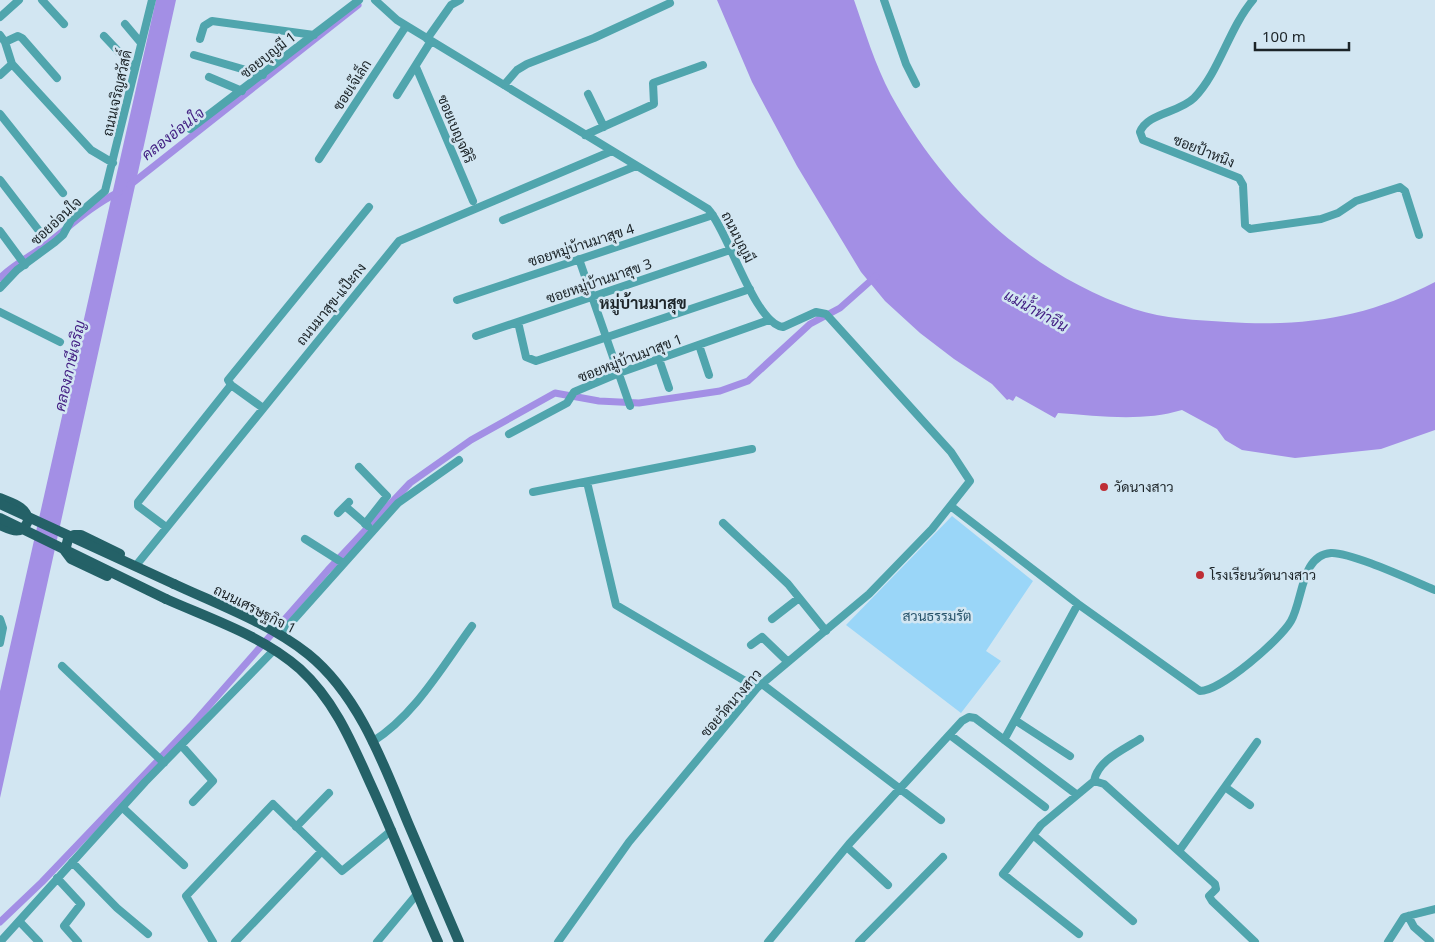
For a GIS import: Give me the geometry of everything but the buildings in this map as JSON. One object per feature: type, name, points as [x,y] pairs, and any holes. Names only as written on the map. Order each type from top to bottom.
[{"type":"main road","points":[[0,498],[22,508],[26,512],[28,520],[23,528],[18,531],[12,531],[0,525]]},
{"type":"main road","name":"ถนนเศรษฐกิจ 1","points":[[0,504],[267,627],[309,655],[330,675],[351,706],[384,764],[455,941]]},
{"type":"main road","name":"ถนนเศรษฐกิจ 1","points":[[0,518],[259,642],[299,668],[319,687],[349,736],[392,830],[438,942]]},
{"type":"main road","points":[[259,642],[169,605],[71,559],[67,554],[65,546],[71,536],[81,535],[267,627]]},
{"type":"street","points":[[0,17],[18,0]]},
{"type":"street","points":[[42,0],[64,24]]},
{"type":"street","name":"ถนนเจริญสวัสดิ์","points":[[105,191],[152,0]]},
{"type":"street","name":"ซอยบุญมี 1","points":[[190,128],[242,91],[359,0]]},
{"type":"street","name":"ถนนบุญมี","points":[[375,0],[384,10],[406,26],[702,205],[713,215],[750,289],[770,320]]},
{"type":"street","points":[[397,95],[416,67],[429,40],[451,5],[460,0]]},
{"type":"street","points":[[884,0],[906,64],[916,84]]},
{"type":"street","name":"ซอยป้าหนิง","points":[[1253,0],[1238,21],[1194,98],[1174,111],[1148,121],[1140,132],[1143,140],[1239,178],[1243,185],[1245,225],[1250,229],[1321,219],[1338,213],[1356,201],[1400,187],[1405,191],[1419,235]]},
{"type":"street","points":[[504,85],[517,70],[534,61],[594,38],[670,3]]},
{"type":"street","points":[[200,39],[204,26],[212,21],[314,35]]},
{"type":"street","points":[[125,24],[142,43]]},
{"type":"street","name":"ซอยเจ๊เล็ก","points":[[319,159],[406,26]]},
{"type":"street","points":[[0,35],[5,42],[12,64],[91,150],[113,164]]},
{"type":"street","points":[[5,42],[18,36],[22,38],[57,78]]},
{"type":"street","points":[[104,36],[136,69]]},
{"type":"street","points":[[194,55],[263,74]]},
{"type":"street","points":[[0,75],[12,64]]},
{"type":"street","points":[[585,135],[654,104],[653,83],[703,65]]},
{"type":"street","name":"ซอยเบญจศิริ","points":[[416,67],[473,201]]},
{"type":"street","points":[[209,77],[242,91]]},
{"type":"street","points":[[588,94],[604,127]]},
{"type":"street","points":[[0,114],[63,192]]},
{"type":"street","name":"ถนนมาสุข-แป๊ะกง","points":[[138,563],[398,241],[612,151]]},
{"type":"street","points":[[503,220],[636,166]]},
{"type":"street","points":[[0,180],[44,236]]},
{"type":"street","name":"ซอยอ่อนใจ","points":[[0,288],[22,261],[55,242],[74,217],[101,197],[105,191]]},
{"type":"street","points":[[263,408],[231,386],[228,380],[369,207]]},
{"type":"street","name":"ซอยหมู่บ้านมาสุข 4","points":[[457,300],[713,215]]},
{"type":"street","points":[[0,232],[22,261]]},
{"type":"street","name":"ซอยหมู่บ้านมาสุข 3","points":[[476,336],[730,250]]},
{"type":"street","points":[[579,259],[630,406]]},
{"type":"street","points":[[518,322],[526,357],[531,361],[542,359],[750,289]]},
{"type":"street","points":[[0,312],[60,342]]},
{"type":"street","name":"ซอยวัดนางสาว","points":[[558,942],[629,842],[760,686],[869,594],[952,507],[970,482],[951,452],[828,316],[816,312],[783,327],[770,320]]},
{"type":"street","name":"ซอยหมู่บ้านมาสุข 1","points":[[510,434],[567,403],[571,394],[619,373],[770,320]]},
{"type":"street","points":[[699,346],[709,375]]},
{"type":"street","points":[[659,359],[669,388]]},
{"type":"street","points":[[166,526],[138,506],[138,502],[231,386]]},
{"type":"street","points":[[533,492],[752,449]]},
{"type":"street","points":[[280,635],[398,503],[459,460]]},
{"type":"street","points":[[359,468],[387,496],[365,524]]},
{"type":"street","points":[[587,482],[616,604],[760,686],[940,820]]},
{"type":"street","points":[[338,513],[347,504],[373,530]]},
{"type":"street","points":[[952,507],[1078,604],[1200,691],[1210,689],[1243,668],[1286,628],[1295,613],[1308,572],[1321,556],[1334,553],[1349,556],[1435,590]]},
{"type":"street","points":[[723,523],[788,584],[826,631]]},
{"type":"street","points":[[305,539],[343,563]]},
{"type":"street","points":[[772,619],[799,598]]},
{"type":"street","points":[[1004,740],[1078,604]]},
{"type":"street","points":[[0,620],[3,628],[0,643]]},
{"type":"street","points":[[372,742],[389,731],[409,712],[472,626]]},
{"type":"street","points":[[751,645],[762,637],[788,662]]},
{"type":"street","points":[[5,940],[57,878],[164,762],[274,650]]},
{"type":"street","points":[[62,666],[164,762]]},
{"type":"street","points":[[768,942],[847,847],[950,735],[969,717],[975,718],[1076,794]]},
{"type":"street","points":[[1015,720],[1070,756]]},
{"type":"street","points":[[950,735],[1045,807]]},
{"type":"street","points":[[1079,934],[1004,874],[1033,835],[1076,794],[1094,781],[1096,773],[1102,764],[1140,739]]},
{"type":"street","points":[[1179,850],[1257,742]]},
{"type":"street","points":[[181,745],[213,781],[192,802]]},
{"type":"street","points":[[1094,781],[1104,784],[1215,884],[1216,889],[1210,896],[1212,901],[1254,942]]},
{"type":"street","points":[[1225,787],[1250,805]]},
{"type":"street","points":[[296,827],[329,793]]},
{"type":"street","points":[[213,942],[188,900],[187,893],[273,804],[340,870],[345,870],[392,830]]},
{"type":"street","points":[[122,808],[184,865]]},
{"type":"street","points":[[1033,835],[1133,921]]},
{"type":"street","points":[[847,847],[888,885]]},
{"type":"street","points":[[234,942],[321,852]]},
{"type":"street","points":[[859,942],[943,857]]},
{"type":"street","points":[[72,862],[117,908],[148,934]]},
{"type":"street","points":[[57,878],[81,904],[64,926],[78,942]]},
{"type":"street","points":[[377,942],[417,894]]},
{"type":"street","points":[[1388,942],[1404,917],[1435,909]]},
{"type":"street","points":[[1408,916],[1414,927],[1430,942]]},
{"type":"street","points":[[19,921],[39,942]]},
{"type":"green space","name":"สวนธรรมรัต","points":[[952,516],[1033,581],[986,651],[1001,661],[961,713],[846,625]]},
{"type":"water","points":[[156,0],[176,0],[0,798],[0,691]]},
{"type":"water","name":"แม่น้ำท่าจีน","points":[[717,0],[854,0],[875,60],[891,95],[912,131],[963,196],[993,225],[1025,251],[1059,274],[1095,293],[1134,309],[1169,317],[1204,321],[1283,323],[1309,321],[1359,312],[1384,304],[1435,282],[1435,430],[1381,449],[1295,458],[1242,450],[1225,440],[1217,429],[1182,410],[1167,414],[1136,417],[1105,417],[1058,413],[1055,418],[1016,396],[1013,401],[1007,400],[992,384],[954,359],[920,333],[885,301],[861,272],[797,166],[752,82]]},
{"type":"waterway","name":"คลองอ่อนใจ","points":[[130,185],[358,5]]},
{"type":"waterway","name":"คลองอ่อนใจ","points":[[0,278],[47,244],[90,209],[119,192]]},
{"type":"waterway","points":[[0,922],[42,882],[191,726],[328,570],[410,483],[471,440],[555,393],[599,401],[639,403],[720,391],[748,381],[810,324],[840,308],[876,276]]},
{"type":"place","name":"วัดนางสาว","points":[[1104,487]]},
{"type":"place","name":"โรงเรียนวัดนางสาว","points":[[1200,575]]},
{"type":"district","name":"หมู่บ้านมาสุข","points":[[643,303]]},
{"type":"water label","name":"คลองภาษีเจริญ","points":[[70,366]]}]
